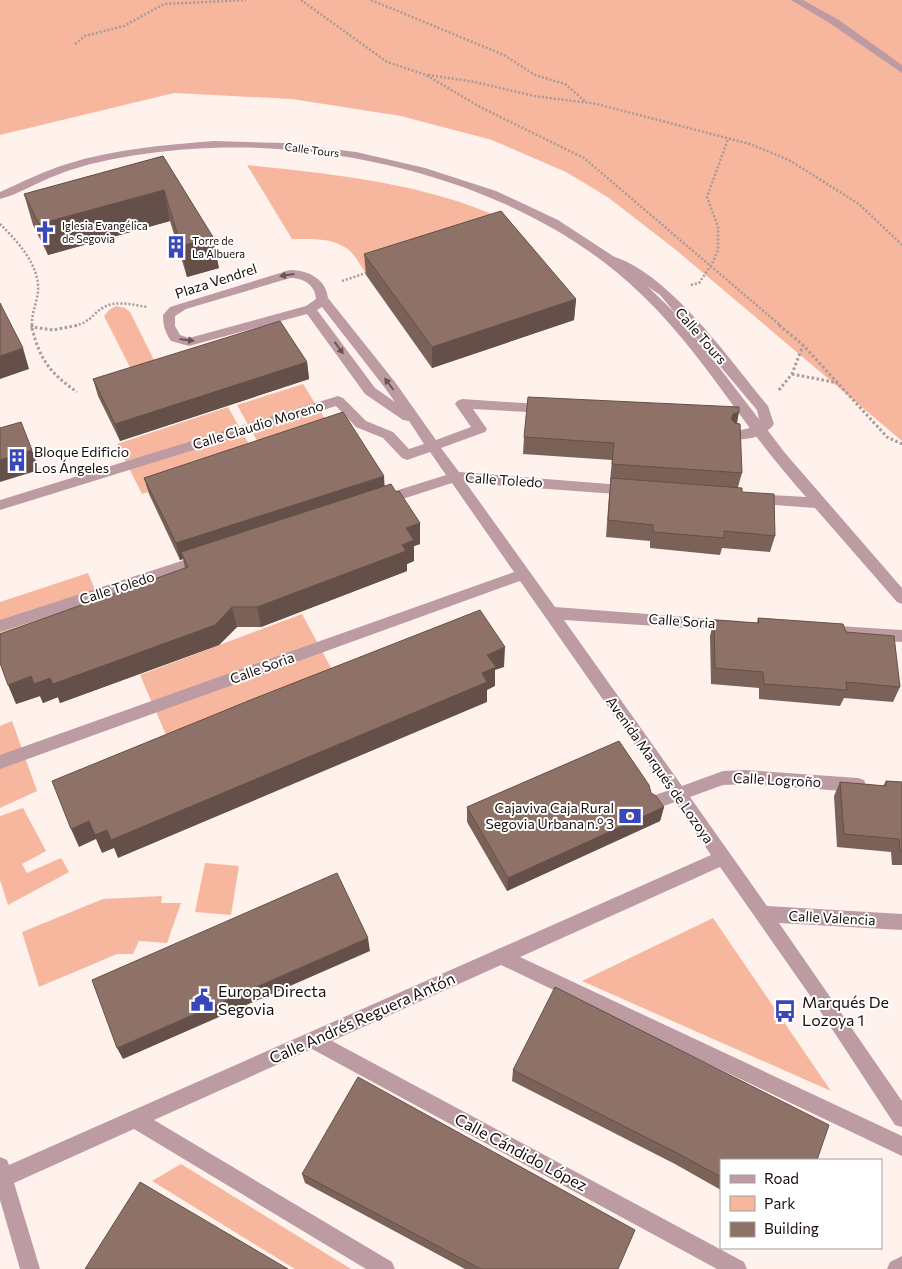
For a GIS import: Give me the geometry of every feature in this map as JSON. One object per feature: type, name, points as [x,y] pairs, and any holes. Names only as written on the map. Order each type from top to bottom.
[{"type":"street","points":[[796,0],[835,22],[902,70]]},
{"type":"street","name":"Calle Tours","points":[[0,196],[69,166],[123,154],[197,145],[280,146],[360,156],[421,170],[466,184],[521,206],[574,236],[609,259],[631,269],[664,292],[763,409]]},
{"type":"street","name":"Calle Tours","points":[[609,259],[652,298],[699,350],[759,431],[902,598]]},
{"type":"street","name":"Plaza Vendrel","points":[[290,274],[299,274],[310,278],[320,293],[320,302],[310,309],[190,342],[182,341],[172,333],[168,320],[169,315],[174,310],[290,274]]},
{"type":"street","name":"Avenida Marqués de Lozoya","points":[[320,293],[418,424],[678,793],[902,1118]]},
{"type":"street","name":"Avenida Marqués de Lozoya","points":[[310,309],[370,391],[418,424]]},
{"type":"street","name":"Calle Claudio Moreno","points":[[0,505],[338,401],[361,424],[388,436],[408,454],[480,429],[462,404],[562,409]]},
{"type":"street","points":[[736,435],[759,431],[768,424],[763,409]]},
{"type":"street","points":[[731,418],[751,419]]},
{"type":"street","name":"Calle Toledo","points":[[370,505],[455,477],[643,490]]},
{"type":"street","points":[[742,498],[820,504]]},
{"type":"street","name":"Calle Toledo","points":[[0,626],[218,555]]},
{"type":"street","name":"Calle Soria","points":[[0,762],[523,574]]},
{"type":"street","name":"Calle Soria","points":[[551,613],[746,626]]},
{"type":"street","points":[[824,630],[902,636]]},
{"type":"street","name":"Calle Logroño","points":[[655,802],[723,778],[746,777],[873,786]]},
{"type":"street","name":"Calle Andrés Reguera Antón","points":[[2,1172],[134,1119],[722,858]]},
{"type":"street","name":"Calle Valencia","points":[[762,914],[902,922]]},
{"type":"street","points":[[500,956],[902,1146]]},
{"type":"street","name":"Calle Cándido López","points":[[313,1040],[731,1268]]},
{"type":"street","points":[[134,1119],[385,1269]]},
{"type":"street","points":[[2,1172],[30,1269]]},
{"type":"street","points":[[896,1269],[902,1266]]},
{"type":"path","points":[[75,44],[84,36],[124,26],[164,4],[246,0]]},
{"type":"path","points":[[301,0],[387,62],[426,75],[475,82],[534,96],[586,103],[750,144],[789,160],[859,204],[902,245]]},
{"type":"path","points":[[371,0],[504,56],[535,75],[565,84],[586,103]]},
{"type":"path","points":[[426,75],[480,107],[584,158],[803,345],[887,437],[902,444]]},
{"type":"path","points":[[664,292],[699,283],[718,255],[719,232],[715,214],[707,197],[728,139]]},
{"type":"path","points":[[0,224],[16,238],[33,267],[38,291],[32,314],[32,327],[37,349],[43,363],[60,380],[77,392]]},
{"type":"path","points":[[320,293],[375,270]]},
{"type":"path","points":[[32,327],[47,331],[90,320],[104,307],[119,304],[174,310]]},
{"type":"path","points":[[763,409],[792,374],[803,345]]},
{"type":"path","points":[[792,374],[838,384]]},
{"type":"green space","points":[[0,0],[902,0],[902,441],[676,250],[609,198],[566,172],[492,140],[401,116],[292,99],[174,93],[0,135]]},
{"type":"green space","points":[[247,165],[312,172],[410,188],[473,207],[503,219],[365,272],[349,250],[343,246],[322,240],[292,239]]},
{"type":"green space","points":[[116,306],[125,308],[130,312],[160,372],[136,379],[104,316]]},
{"type":"green space","points":[[303,384],[332,430],[264,453],[237,405]]},
{"type":"green space","points":[[228,407],[255,455],[142,494],[117,444]]},
{"type":"green space","points":[[88,573],[105,614],[0,644],[0,602]]},
{"type":"green space","points":[[302,614],[337,679],[170,744],[140,675]]},
{"type":"green space","points":[[12,721],[37,791],[0,808],[0,726]]},
{"type":"green space","points":[[23,808],[46,851],[22,864],[27,873],[61,858],[69,872],[8,905],[0,880],[0,816]]},
{"type":"green space","points":[[205,863],[239,866],[231,915],[195,912]]},
{"type":"green space","points":[[162,896],[161,903],[181,903],[167,943],[139,941],[133,954],[117,954],[39,987],[22,932],[103,899]]},
{"type":"green space","points":[[713,918],[831,1091],[582,981]]},
{"type":"green space","points":[[181,1164],[351,1269],[295,1269],[152,1181]]},
{"type":"building","points":[[163,156],[213,237],[181,246],[164,190],[39,224],[24,194]]},
{"type":"building","points":[[501,211],[576,299],[432,347],[364,254]]},
{"type":"building","points":[[0,303],[23,348],[0,356]]},
{"type":"building","points":[[280,321],[307,362],[115,424],[93,379]]},
{"type":"building","points":[[528,397],[739,407],[739,412],[733,414],[731,419],[735,423],[740,424],[742,473],[612,464],[614,443],[524,437]]},
{"type":"building","points":[[343,412],[384,476],[176,543],[144,478]]},
{"type":"building","points":[[21,422],[32,450],[0,460],[0,428]]},
{"type":"building","points":[[611,478],[742,488],[742,492],[774,494],[775,536],[724,531],[724,538],[653,532],[653,525],[608,520]]},
{"type":"building","points":[[391,484],[396,492],[399,491],[420,523],[406,528],[414,540],[402,545],[406,551],[257,607],[232,607],[215,625],[53,684],[50,678],[34,684],[31,676],[8,685],[0,663],[0,634],[188,567],[181,552]]},
{"type":"building","points":[[480,610],[505,647],[487,655],[496,667],[482,673],[487,682],[111,840],[107,830],[95,835],[89,821],[71,829],[52,781],[253,699]]},
{"type":"building","points":[[758,618],[843,624],[846,632],[894,636],[900,687],[846,682],[847,690],[764,684],[763,672],[715,668],[714,620],[759,623]]},
{"type":"building","points":[[619,741],[649,785],[651,793],[656,796],[664,807],[508,878],[467,807]]},
{"type":"building","points":[[886,781],[902,782],[902,851],[900,851],[899,839],[844,834],[840,782],[886,786]]},
{"type":"building","points":[[337,873],[368,938],[117,1048],[92,980]]},
{"type":"building","points":[[555,987],[829,1125],[817,1159],[720,1159],[720,1176],[513,1070]]},
{"type":"building","points":[[358,1077],[635,1230],[618,1269],[481,1269],[302,1174]]},
{"type":"building","points":[[140,1182],[288,1269],[85,1269]]},
{"type":"place","name":"Iglesia Evangélica de Segovia","points":[[45,232]]},
{"type":"place","name":"Torre de La Albuera","points":[[176,247]]},
{"type":"place","name":"Bloque Edificio Los Ángeles","points":[[17,460]]},
{"type":"place","name":"Cajaviva Caja Rural Segovia Urbana n.º 3","points":[[630,816]]},
{"type":"place","name":"Europa Directa Segovia","points":[[202,1000]]},
{"type":"place","name":"Marqués De Lozoya 1","points":[[785,1011]]}]
